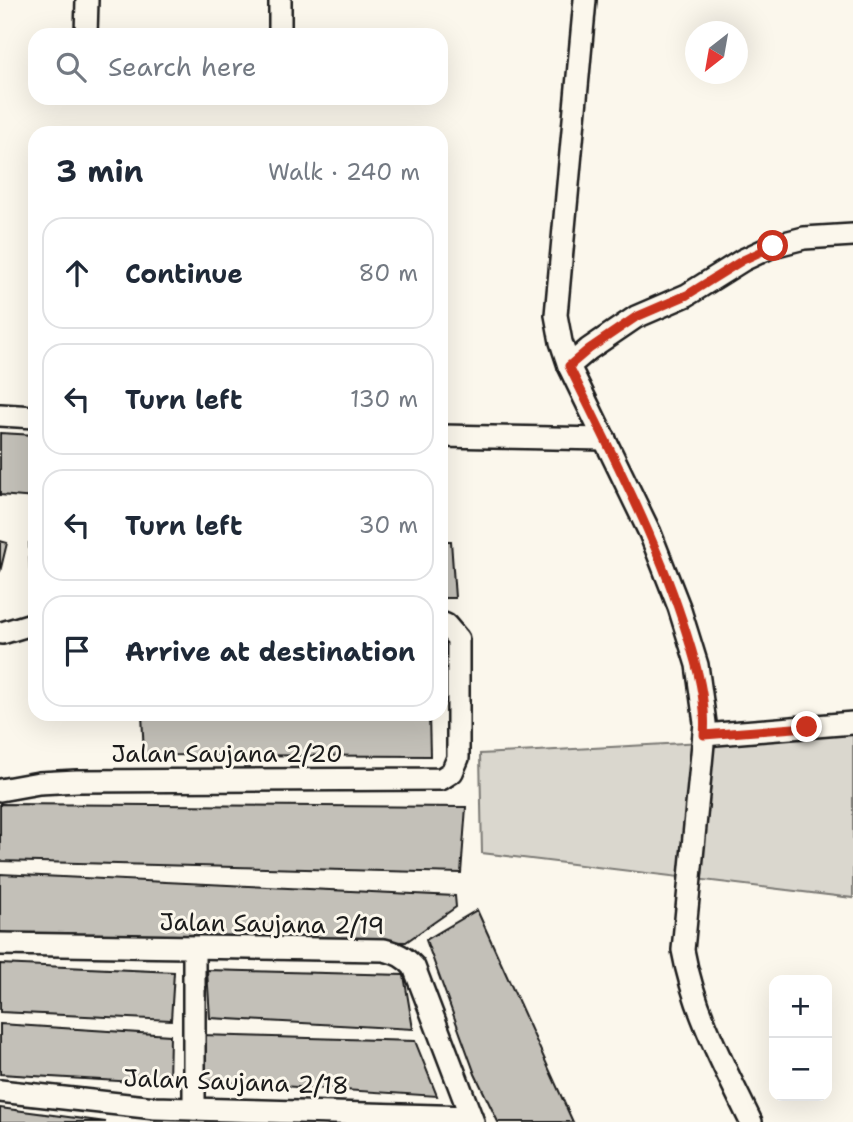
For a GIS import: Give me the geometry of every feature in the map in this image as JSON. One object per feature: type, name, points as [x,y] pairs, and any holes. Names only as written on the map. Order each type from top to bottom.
[{"type":"street","points":[[86,28],[87,0]]},
{"type":"street","points":[[280,0],[281,28]]},
{"type":"street","points":[[585,0],[556,315],[569,366],[650,533],[679,607],[696,665],[705,723],[683,950],[688,980],[698,1011],[751,1122]]},
{"type":"street","points":[[569,366],[636,317],[687,295],[743,260],[773,246],[804,238],[853,235]]},
{"type":"street","points":[[0,415],[28,417]]},
{"type":"street","points":[[448,436],[605,439]]},
{"type":"street","points":[[1,636],[28,626]]},
{"type":"street","name":"Jalan Saujana 2/20","points":[[0,790],[39,783],[77,781],[441,779],[452,772],[457,758],[457,639],[448,629]]},
{"type":"street","points":[[704,735],[853,723]]},
{"type":"street","name":"Jalan Saujana 2/19","points":[[0,944],[384,950],[407,958],[414,967],[472,1119]]},
{"type":"street","points":[[194,948],[194,1109]]},
{"type":"street","name":"Jalan Saujana 2/18","points":[[0,1091],[155,1115],[194,1109],[472,1119]]},
{"type":"shaded area","points":[[853,734],[853,898],[482,853],[480,754]]},
{"type":"building","points":[[0,433],[28,435],[28,497],[0,495]]},
{"type":"building","points":[[0,541],[7,543],[0,572]]},
{"type":"building","points":[[448,541],[451,541],[455,598],[448,598]]},
{"type":"building","points":[[142,721],[429,721],[430,756],[144,755]]},
{"type":"building","points":[[0,804],[466,807],[461,873],[0,861]]},
{"type":"building","points":[[0,874],[455,896],[456,907],[406,942],[0,933]]},
{"type":"building","points":[[477,910],[573,1122],[498,1122],[475,1074],[426,940]]},
{"type":"building","points":[[0,964],[174,972],[171,1020],[0,1012]]},
{"type":"building","points":[[207,970],[404,975],[413,1029],[210,1018]]},
{"type":"building","points":[[0,1024],[170,1035],[169,1084],[0,1074]]},
{"type":"building","points":[[201,1035],[415,1041],[437,1096],[204,1081]]},
{"type":"building","points":[[0,1108],[106,1122],[0,1122]]},
{"type":"route","points":[[773,246],[743,260],[687,295],[636,317],[569,366],[650,533],[679,607],[696,665],[705,723],[704,735],[807,727]]}]
